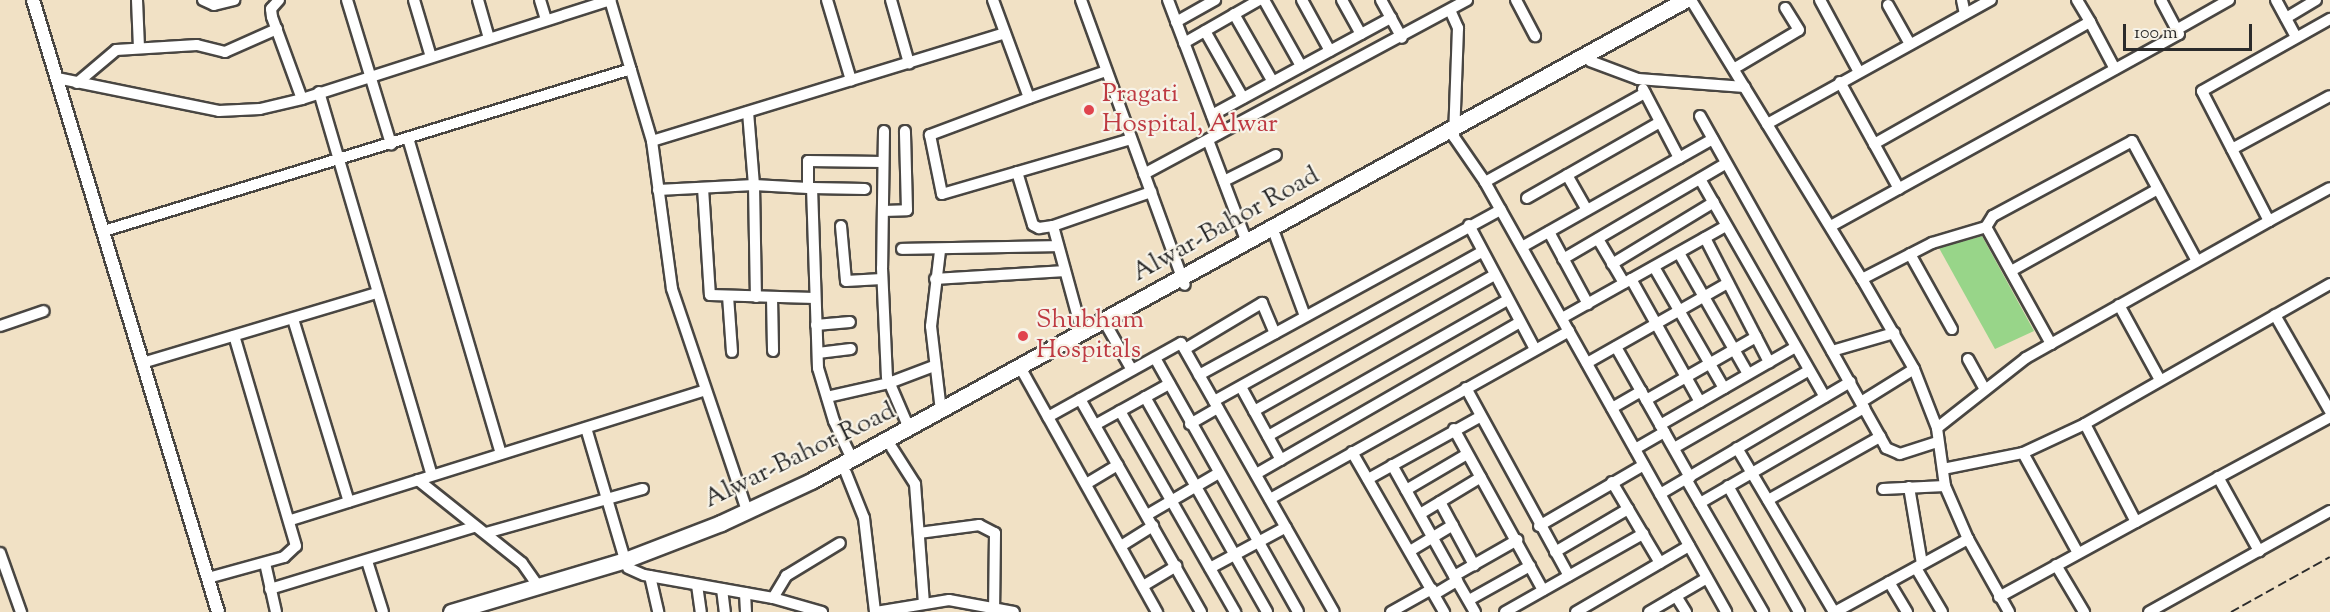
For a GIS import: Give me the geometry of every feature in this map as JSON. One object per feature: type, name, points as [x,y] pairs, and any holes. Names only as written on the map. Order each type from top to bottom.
[{"type":"main road","name":"Alwar-Bahor Road","points":[[483,612],[734,527],[849,466],[909,428],[1108,327],[1246,240],[1590,61],[1691,1]]},
{"type":"main road","name":"Alwar-Bahor Road","points":[[451,612],[468,610],[538,586],[627,564],[892,448],[1082,332],[1275,235],[1453,132],[1691,1]]},
{"type":"street","points":[[33,0],[218,612]]},
{"type":"street","points":[[137,0],[139,47]]},
{"type":"street","points":[[203,0],[214,5],[234,0]]},
{"type":"street","points":[[347,0],[372,75],[391,144]]},
{"type":"street","points":[[414,0],[431,57]]},
{"type":"street","points":[[478,0],[489,38]]},
{"type":"street","points":[[540,0],[546,20]]},
{"type":"street","points":[[57,78],[219,111],[260,109],[302,99],[610,0],[652,141],[672,289],[747,511]]},
{"type":"street","points":[[827,0],[851,80]]},
{"type":"street","points":[[891,0],[909,63]]},
{"type":"street","points":[[993,0],[1029,98]]},
{"type":"street","points":[[1081,0],[1184,281]]},
{"type":"street","points":[[1168,0],[1219,134]]},
{"type":"street","points":[[1176,22],[1215,0]]},
{"type":"street","points":[[1184,43],[1261,0],[1301,66]]},
{"type":"street","points":[[1302,0],[1330,51]]},
{"type":"street","points":[[1342,0],[1361,34]]},
{"type":"street","points":[[1381,0],[1402,38]]},
{"type":"street","points":[[1144,174],[1402,38],[1467,0]]},
{"type":"street","points":[[1516,0],[1535,36]]},
{"type":"street","points":[[1820,0],[1859,72]]},
{"type":"street","points":[[1962,0],[1965,14]]},
{"type":"street","points":[[1767,124],[1840,81],[1991,0]]},
{"type":"street","points":[[2077,0],[2115,69]]},
{"type":"street","points":[[1832,226],[2179,34],[2161,0]]},
{"type":"street","points":[[2176,30],[2217,3],[2229,0]]},
{"type":"street","points":[[2276,0],[2296,37]]},
{"type":"street","points":[[273,1],[271,9],[276,29],[302,99]]},
{"type":"street","points":[[1691,1],[1832,226],[1914,369],[1937,428],[1937,442],[1946,486],[1968,539],[2009,612]]},
{"type":"street","points":[[2286,18],[2309,2]]},
{"type":"street","points":[[1888,5],[1910,44]]},
{"type":"street","points":[[1735,68],[1799,30],[1785,8]]},
{"type":"street","points":[[1450,10],[1458,28],[1453,132],[1501,210],[1726,612]]},
{"type":"street","points":[[1234,14],[1273,82]]},
{"type":"street","points":[[1212,116],[1391,18]]},
{"type":"street","points":[[2270,221],[2202,90],[2330,18]]},
{"type":"street","points":[[1874,144],[2090,22]]},
{"type":"street","points":[[77,83],[111,52],[139,47],[197,45],[225,52],[276,29]]},
{"type":"street","points":[[1204,31],[1243,99]]},
{"type":"street","points":[[652,141],[1005,33]]},
{"type":"street","points":[[1590,61],[1638,79],[1745,87]]},
{"type":"street","points":[[104,231],[631,69]]},
{"type":"street","points":[[1106,70],[930,135],[942,194],[1131,139]]},
{"type":"street","points":[[1638,79],[1679,158]]},
{"type":"street","points":[[1840,81],[1899,189]]},
{"type":"street","points":[[319,92],[432,475]]},
{"type":"street","points":[[1485,182],[1645,93]]},
{"type":"street","points":[[2232,149],[2330,96]]},
{"type":"street","points":[[748,112],[754,185],[756,297]]},
{"type":"street","points":[[1700,116],[1886,448],[1900,454],[1937,442]]},
{"type":"street","points":[[1527,198],[1660,122]]},
{"type":"street","points":[[884,131],[882,279],[889,382],[909,428]]},
{"type":"street","points":[[883,211],[906,210],[905,131]]},
{"type":"street","points":[[408,138],[501,454]]},
{"type":"street","points":[[1522,247],[1713,138]]},
{"type":"street","points":[[1208,140],[1246,240]]},
{"type":"street","points":[[1862,279],[1932,243],[1986,226],[1993,216],[2132,141],[2197,261]]},
{"type":"street","points":[[1224,181],[1276,155]]},
{"type":"street","points":[[883,162],[808,161],[818,353],[827,397],[864,518],[878,612],[927,607],[949,600],[1014,612]]},
{"type":"street","points":[[1563,259],[1725,164]]},
{"type":"street","points":[[1017,172],[1033,225],[1040,228],[1053,226],[1151,192]]},
{"type":"street","points":[[1567,175],[1587,210]]},
{"type":"street","points":[[1700,179],[1794,348],[1825,397]]},
{"type":"street","points":[[658,190],[754,185],[865,189]]},
{"type":"street","points":[[703,188],[710,295],[814,298]]},
{"type":"street","points":[[1937,428],[1985,390],[2051,344],[2330,188]]},
{"type":"street","points":[[2011,271],[2158,189]]},
{"type":"street","points":[[1612,264],[1714,202]]},
{"type":"street","points":[[1199,375],[1468,225],[1501,210]]},
{"type":"street","points":[[1468,225],[1535,349]]},
{"type":"street","points":[[841,226],[846,281],[882,279]]},
{"type":"street","points":[[1053,226],[1082,332]]},
{"type":"street","points":[[1562,318],[1726,226]]},
{"type":"street","points":[[1986,226],[2051,344]]},
{"type":"street","points":[[1549,232],[1588,304]]},
{"type":"street","points":[[1275,235],[1305,316]]},
{"type":"street","points":[[1705,238],[1769,362]]},
{"type":"street","points":[[1598,239],[1612,264],[1628,281],[1656,324],[1700,402]]},
{"type":"street","points":[[902,249],[940,251],[1058,246]]},
{"type":"street","points":[[940,251],[931,326],[941,411]]},
{"type":"street","points":[[1190,424],[1241,387],[1482,252]]},
{"type":"street","points":[[1678,253],[1748,374]]},
{"type":"street","points":[[1910,254],[1952,329]]},
{"type":"street","points":[[1654,267],[1681,310],[1724,388]]},
{"type":"street","points":[[935,279],[1065,271]]},
{"type":"street","points":[[1254,411],[1494,275]]},
{"type":"street","points":[[1587,363],[1728,284]]},
{"type":"street","points":[[1943,469],[2022,453],[2085,424],[2330,284]]},
{"type":"street","points":[[142,363],[377,293]]},
{"type":"street","points":[[728,296],[732,352]]},
{"type":"street","points":[[772,297],[773,351]]},
{"type":"street","points":[[1268,436],[1507,300]]},
{"type":"street","points":[[1185,349],[1262,303],[1275,333]]},
{"type":"street","points":[[2119,305],[2160,381]]},
{"type":"street","points":[[0,326],[44,311]]},
{"type":"street","points":[[2275,315],[2330,411]]},
{"type":"street","points":[[293,319],[349,502]]},
{"type":"street","points":[[816,325],[850,322]]},
{"type":"street","points":[[1256,474],[1519,323]]},
{"type":"street","points":[[1108,327],[1132,370]]},
{"type":"street","points":[[1270,500],[1569,331]]},
{"type":"street","points":[[1832,351],[1894,333]]},
{"type":"street","points":[[208,578],[265,563],[292,553],[296,546],[291,519],[234,336]]},
{"type":"street","points":[[1612,408],[1685,378],[1756,337]]},
{"type":"street","points":[[1048,417],[1181,343],[1334,612]]},
{"type":"street","points":[[1616,347],[1674,448],[1700,503],[1763,612]]},
{"type":"street","points":[[1635,448],[1700,402],[1794,348]]},
{"type":"street","points":[[818,353],[852,349]]},
{"type":"street","points":[[1155,357],[1294,611]]},
{"type":"street","points":[[1968,359],[1985,390]]},
{"type":"street","points":[[827,397],[889,382],[934,366]]},
{"type":"street","points":[[1700,503],[1863,405],[1914,369]]},
{"type":"street","points":[[1022,370],[1143,586],[1152,610]]},
{"type":"street","points":[[1674,448],[1808,370]]},
{"type":"street","points":[[1660,494],[1850,382]]},
{"type":"street","points":[[1095,425],[1169,384]]},
{"type":"street","points":[[1241,387],[1281,460]]},
{"type":"street","points":[[1466,388],[1539,526],[1569,576]]},
{"type":"street","points":[[291,519],[705,390]]},
{"type":"street","points":[[1145,397],[1267,612]]},
{"type":"street","points":[[1080,399],[1201,612]]},
{"type":"street","points":[[1120,411],[1235,612]]},
{"type":"street","points":[[1368,479],[1481,416]]},
{"type":"street","points":[[1999,597],[2330,417]]},
{"type":"street","points":[[2085,424],[2136,522]]},
{"type":"street","points":[[586,428],[627,564],[650,576],[773,598],[787,607],[820,612]]},
{"type":"street","points":[[1454,429],[1543,590]]},
{"type":"street","points":[[1767,500],[1880,437]]},
{"type":"street","points":[[892,448],[915,484],[927,607]]},
{"type":"street","points":[[1737,448],[1834,612],[1968,539]]},
{"type":"street","points":[[1352,452],[1444,612]]},
{"type":"street","points":[[2022,453],[2078,554]]},
{"type":"street","points":[[1406,490],[1467,454]]},
{"type":"street","points":[[1086,484],[1118,465]]},
{"type":"street","points":[[1392,465],[1454,576],[1516,540]]},
{"type":"street","points":[[1539,526],[1644,465]]},
{"type":"street","points":[[1147,515],[1219,473]]},
{"type":"street","points":[[1420,514],[1481,477]]},
{"type":"street","points":[[2218,477],[2259,551]]},
{"type":"street","points":[[418,480],[528,568],[538,586]]},
{"type":"street","points":[[1612,482],[1660,563]]},
{"type":"street","points":[[1728,486],[1799,612]]},
{"type":"street","points":[[1883,489],[1946,486]]},
{"type":"street","points":[[1909,487],[1919,566],[1942,612]]},
{"type":"street","points":[[486,533],[643,489]]},
{"type":"street","points":[[1440,502],[1474,564]]},
{"type":"street","points":[[1555,552],[1628,509]]},
{"type":"street","points":[[2149,612],[2330,512]]},
{"type":"street","points":[[919,533],[979,525],[995,533],[995,610]]},
{"type":"street","points":[[1410,551],[1453,525]]},
{"type":"street","points":[[1121,546],[1153,526]]},
{"type":"street","points":[[270,589],[474,527]]},
{"type":"street","points":[[1210,568],[1286,527]]},
{"type":"street","points":[[1505,612],[1643,534]]},
{"type":"street","points":[[773,598],[786,576],[840,543]]},
{"type":"street","points":[[1576,612],[1689,546]]},
{"type":"street","points":[[0,553],[21,612]]},
{"type":"street","points":[[366,561],[383,612]]},
{"type":"street","points":[[265,563],[276,612]]},
{"type":"street","points":[[1143,586],[1176,566]]},
{"type":"street","points":[[1469,600],[1530,566]]},
{"type":"street","points":[[2056,566],[2084,612]]},
{"type":"street","points":[[650,576],[658,612]]},
{"type":"street","points":[[1651,611],[1707,578]]},
{"type":"street","points":[[1391,612],[1457,581],[1475,612]]},
{"type":"street","points":[[1889,582],[1904,611]]},
{"type":"street","points":[[697,585],[701,612]]},
{"type":"street","points":[[722,589],[725,612]]},
{"type":"street","points":[[745,593],[747,612]]},
{"type":"street","points":[[1676,596],[1686,612]]},
{"type":"green space","points":[[1982,236],[2034,331],[1995,349],[1939,248]]},
{"type":"railway","points":[[2231,612],[2330,557]]},
{"type":"place","name":"Pragati Hospital, Alwar","points":[[1089,110]]},
{"type":"place","name":"Shubham Hospitals","points":[[1023,336]]}]
